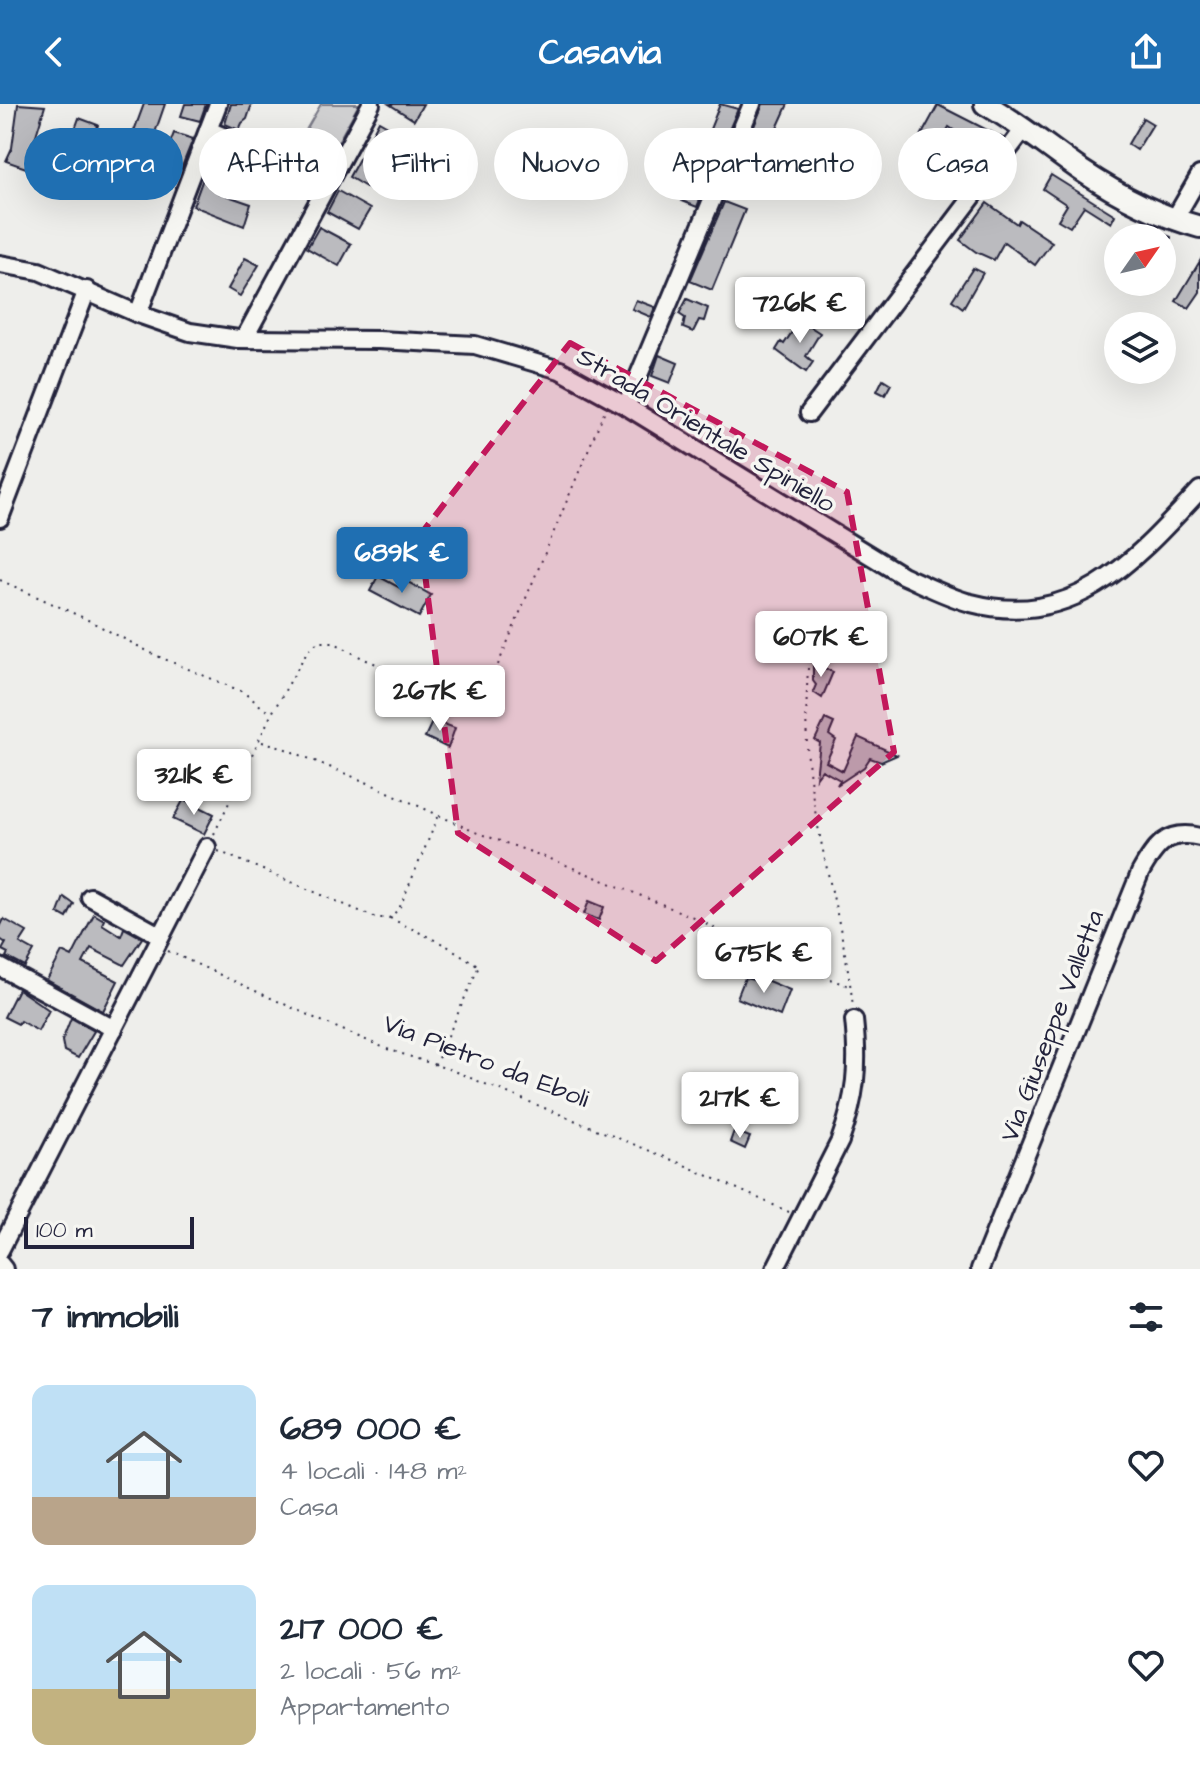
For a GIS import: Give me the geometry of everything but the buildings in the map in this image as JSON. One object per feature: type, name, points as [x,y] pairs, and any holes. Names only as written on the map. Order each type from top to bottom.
[{"type":"main road","points":[[985,104],[1084,172],[1174,220],[1200,227]]},
{"type":"street","points":[[209,128],[218,104]]},
{"type":"street","points":[[244,339],[371,104]]},
{"type":"street","points":[[626,406],[752,104]]},
{"type":"street","points":[[809,413],[1024,129]]},
{"type":"street","points":[[138,314],[199,154]]},
{"type":"street","points":[[1174,220],[1200,175]]},
{"type":"street","name":"Strada Orientale Spiniello","points":[[0,264],[39,271],[138,314],[190,332],[244,339],[378,340],[475,345],[520,356],[560,370],[626,406],[902,575],[949,597],[994,608],[1042,606],[1093,588],[1116,574],[1158,536],[1200,490]]},
{"type":"street","points":[[0,518],[87,290]]},
{"type":"street","name":"Via Giuseppe Valletta","points":[[980,1269],[1140,873],[1162,842],[1184,833],[1200,837]]},
{"type":"street","points":[[0,1250],[207,847]]},
{"type":"street","points":[[90,897],[159,940]]},
{"type":"street","points":[[0,967],[114,1029]]},
{"type":"street","points":[[775,1269],[840,1141],[848,1119],[857,1074],[854,1020]]},
{"type":"street","points":[[0,1264],[4,1269]]},
{"type":"path","points":[[435,1065],[479,966],[447,946],[389,918],[376,918],[207,847],[261,742],[271,715],[308,650],[323,641],[333,642],[440,692],[471,701],[480,698],[491,683],[610,398]]},
{"type":"path","points":[[0,580],[155,655],[243,692],[271,715]]},
{"type":"path","points":[[808,668],[806,703],[810,778],[851,987],[854,1020]]},
{"type":"path","points":[[261,742],[290,750],[475,832],[679,911],[777,959],[851,987]]},
{"type":"path","points":[[389,918],[399,909],[439,815]]},
{"type":"path","name":"Via Pietro da Eboli","points":[[159,940],[319,1020],[682,1164],[800,1217]]},
{"type":"highlighted area","points":[[570,343],[847,492],[894,752],[656,961],[458,833],[420,535]]},
{"type":"shaded area","points":[[321,104],[359,104],[346,128],[307,128]]}]
